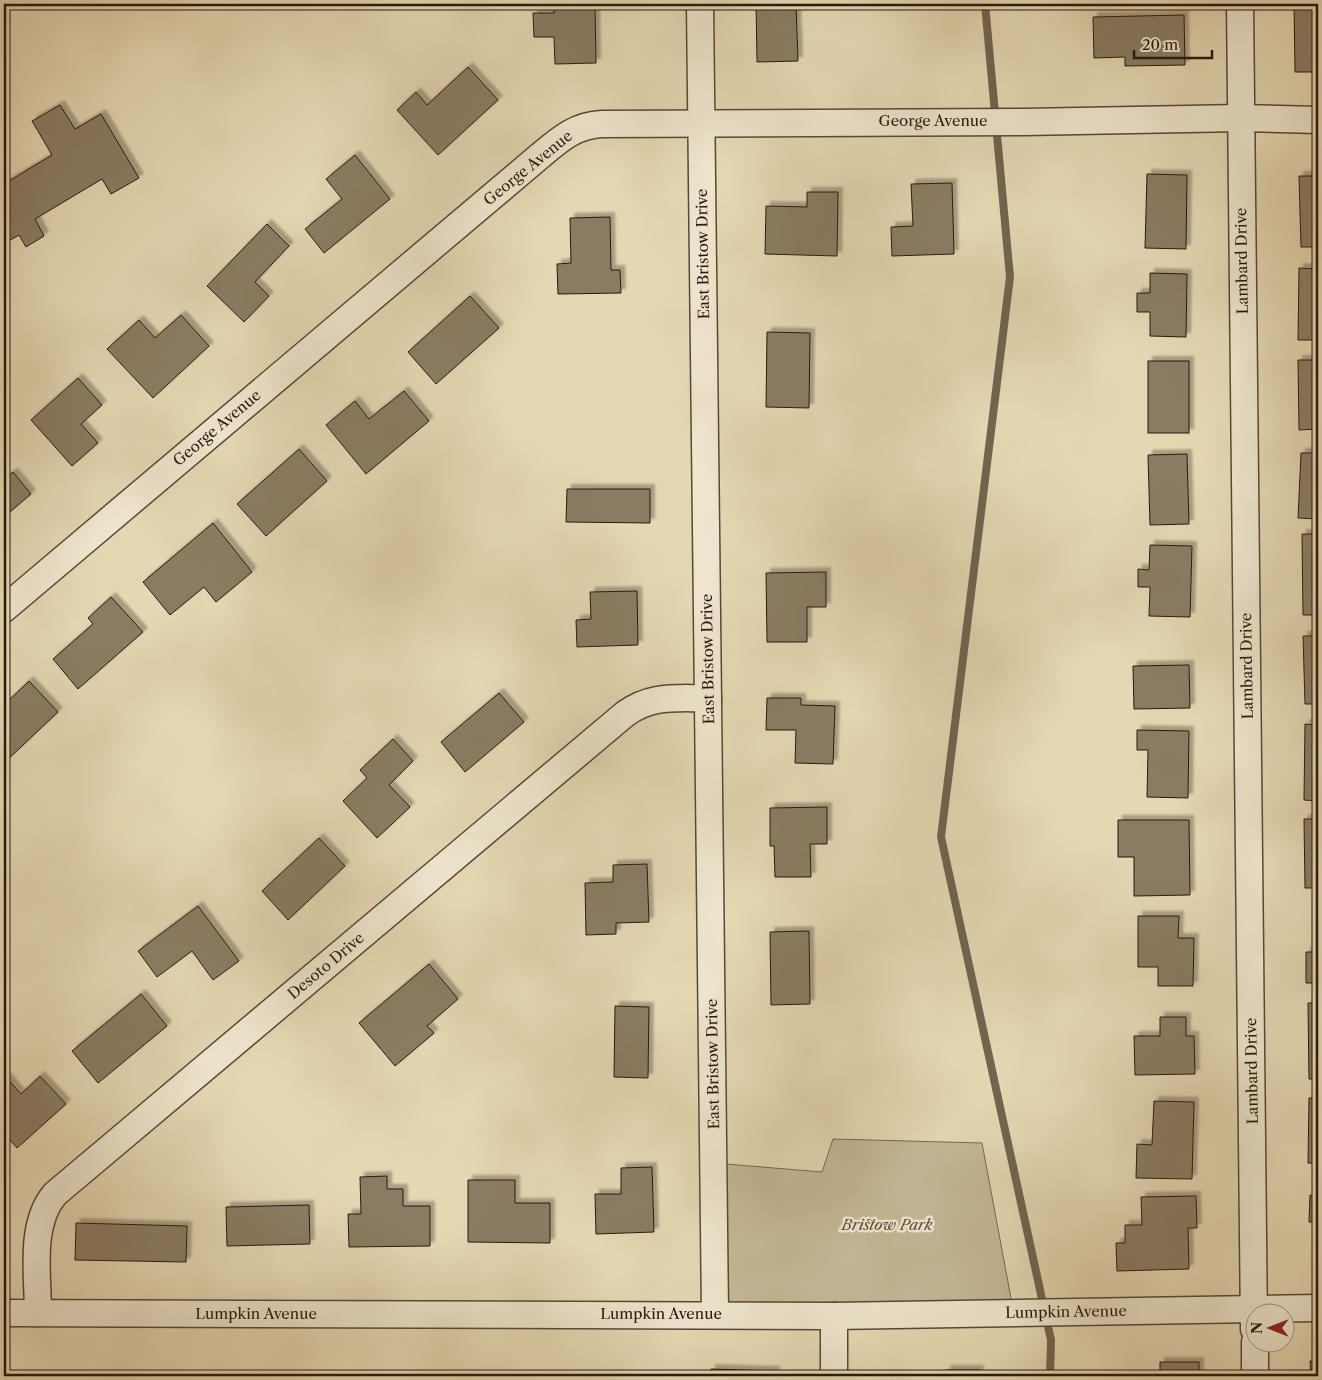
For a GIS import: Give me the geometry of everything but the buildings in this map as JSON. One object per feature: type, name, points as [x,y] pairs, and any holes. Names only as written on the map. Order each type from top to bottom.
[{"type":"street","name":"East Bristow Drive","points":[[700,4],[715,1314]]},
{"type":"street","name":"Lambard Drive","points":[[1240,4],[1254,1302]]},
{"type":"street","name":"George Avenue","points":[[4,610],[560,140],[583,126],[592,124],[1024,122],[1240,118],[1318,120]]},
{"type":"street","name":"Desoto Drive","points":[[38,1313],[39,1227],[47,1203],[55,1194],[625,714],[646,702],[708,698]]},
{"type":"street","name":"Lumpkin Avenue","points":[[1294,1312],[1318,1308]]},
{"type":"street","name":"Lumpkin Avenue","points":[[4,1314],[715,1314],[834,1316],[1063,1312],[1244,1319]]},
{"type":"street","points":[[834,1316],[834,1376]]},
{"type":"street","points":[[1255,1352],[1255,1376]]},
{"type":"green space","name":"Bristow Park","points":[[833,1139],[982,1143],[1013,1309],[715,1310],[714,1163],[822,1172]]},
{"type":"waterway","points":[[985,4],[1010,277],[941,837],[1051,1340],[1050,1376]]}]
